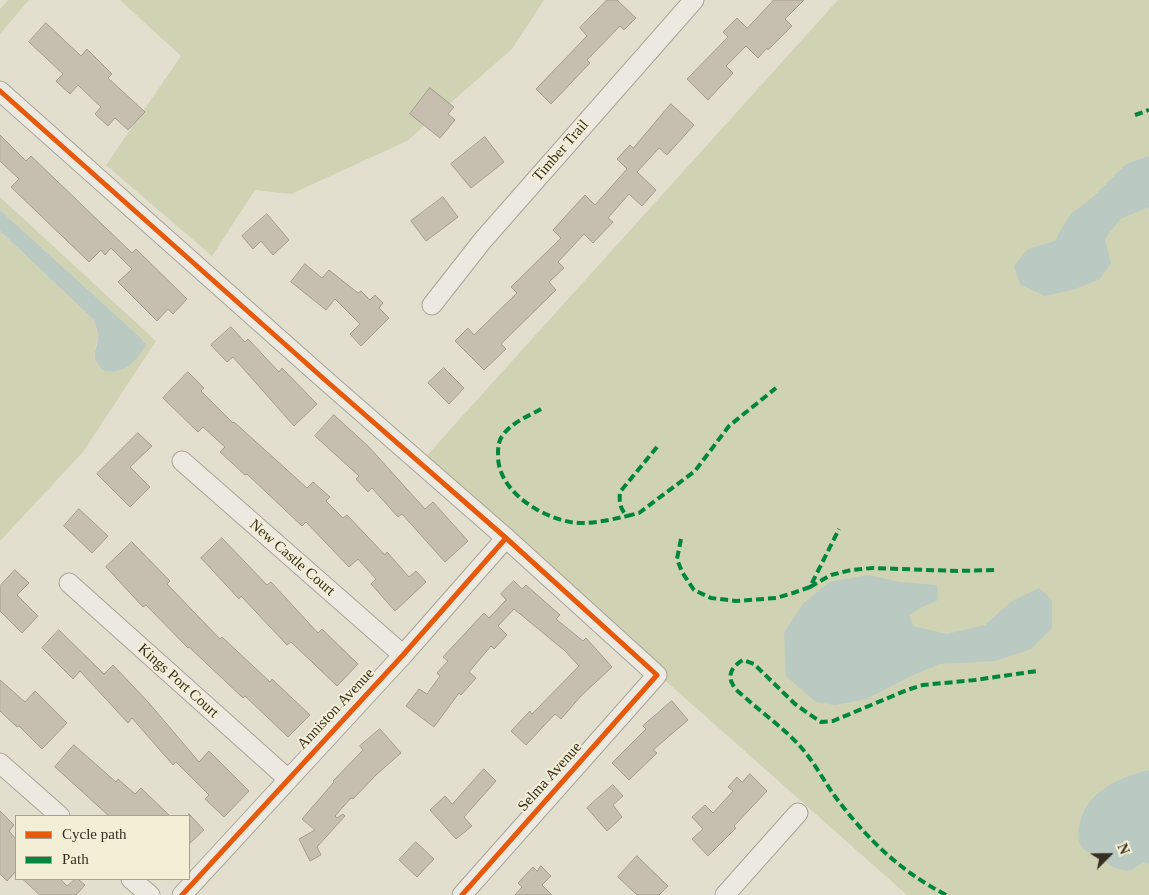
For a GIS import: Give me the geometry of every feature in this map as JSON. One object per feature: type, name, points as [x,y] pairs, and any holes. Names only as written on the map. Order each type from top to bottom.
[{"type":"street","name":"Timber Trail","points":[[432,305],[483,240],[694,0]]},
{"type":"street","points":[[0,91],[506,538]]},
{"type":"street","name":"New Castle Court","points":[[182,461],[403,655]]},
{"type":"street","name":"Anniston Avenue","points":[[182,895],[403,655],[506,538]]},
{"type":"street","name":"Selma Avenue","points":[[462,895],[657,675],[506,538]]},
{"type":"street","name":"Kings Port Court","points":[[69,583],[288,779]]},
{"type":"street","points":[[0,763],[59,815]]},
{"type":"street","points":[[725,895],[798,813]]},
{"type":"street","points":[[132,880],[150,895]]},
{"type":"green space","points":[[8,0],[29,0],[0,34],[0,9]]},
{"type":"green space","points":[[120,0],[544,0],[512,49],[407,141],[291,194],[255,190],[212,256],[106,165],[181,56]]},
{"type":"green space","points":[[838,0],[1149,0],[1149,895],[907,895],[420,463]]},
{"type":"green space","points":[[0,197],[156,341],[83,452],[0,541],[0,231],[94,320],[98,336],[94,357],[146,345],[141,338],[0,210]]},
{"type":"shaded area","points":[[1149,156],[1149,207],[1120,219],[1105,239],[1111,263],[1100,279],[1075,289],[1045,296],[1020,284],[1014,266],[1028,249],[1055,241],[1072,213],[1092,198],[1126,164]]},
{"type":"shaded area","points":[[0,210],[141,338],[146,345],[134,362],[119,370],[104,371],[95,357],[98,332],[94,320],[0,231]]},
{"type":"shaded area","points":[[869,575],[899,582],[937,585],[938,600],[909,615],[913,626],[947,634],[985,625],[1012,601],[1039,588],[1052,600],[1052,628],[1031,649],[995,661],[940,664],[913,675],[866,699],[835,705],[816,702],[786,676],[784,633],[803,604],[829,582]]},
{"type":"shaded area","points":[[1149,770],[1149,864],[1143,862],[1130,871],[1116,868],[1111,866],[1104,858],[1083,848],[1078,837],[1080,823],[1090,802],[1106,787],[1116,781]]},
{"type":"building","points":[[607,0],[617,0],[636,18],[624,30],[620,26],[587,60],[590,63],[551,104],[536,89],[587,36],[580,28]]},
{"type":"building","points":[[774,0],[804,0],[785,19],[792,26],[768,50],[767,48],[758,58],[746,46],[726,66],[733,73],[708,100],[687,79],[728,37],[723,32],[737,18],[747,28]]},
{"type":"building","points":[[46,23],[81,56],[87,49],[112,74],[108,78],[145,112],[128,130],[115,118],[108,126],[95,114],[101,107],[78,85],[70,94],[56,81],[63,74],[29,42]]},
{"type":"building","points":[[430,88],[454,107],[448,114],[455,120],[440,138],[410,114]]},
{"type":"building","points":[[671,104],[694,125],[667,155],[659,148],[637,172],[656,190],[642,206],[629,194],[608,218],[613,222],[593,243],[584,234],[558,262],[564,268],[549,282],[556,290],[501,344],[506,349],[484,370],[455,341],[468,328],[474,335],[517,293],[511,287],[561,238],[553,230],[585,195],[595,205],[627,169],[617,159],[630,145],[633,148]]},
{"type":"building","points":[[0,135],[26,161],[31,156],[132,253],[136,249],[187,299],[173,314],[168,309],[157,321],[118,282],[132,269],[111,248],[105,255],[101,250],[89,262],[11,187],[19,179],[0,161]]},
{"type":"building","points":[[485,137],[504,162],[471,188],[451,164]]},
{"type":"building","points":[[443,197],[458,217],[426,241],[411,221]]},
{"type":"building","points":[[267,214],[289,240],[273,255],[261,241],[253,249],[242,236]]},
{"type":"building","points":[[305,264],[322,278],[329,270],[358,293],[361,291],[370,300],[375,295],[383,303],[379,308],[389,318],[361,346],[350,334],[360,324],[335,299],[326,310],[291,282]]},
{"type":"building","points":[[231,327],[245,342],[248,339],[279,372],[282,368],[317,404],[294,426],[233,357],[227,362],[211,345]]},
{"type":"building","points":[[444,368],[464,388],[449,404],[428,383]]},
{"type":"building","points":[[188,372],[204,388],[201,391],[233,423],[307,488],[313,482],[330,497],[326,501],[343,518],[347,515],[385,555],[387,552],[409,577],[416,571],[426,582],[395,611],[371,584],[376,579],[358,559],[349,567],[306,522],[302,526],[247,474],[245,475],[220,452],[225,447],[203,427],[198,432],[163,398]]},
{"type":"building","points":[[334,415],[368,446],[425,509],[433,502],[468,541],[445,562],[402,514],[398,517],[372,488],[368,492],[356,479],[359,476],[315,436]]},
{"type":"building","points":[[138,433],[152,446],[130,467],[150,487],[130,507],[97,474]]},
{"type":"building","points":[[79,509],[108,536],[92,553],[64,526]]},
{"type":"building","points":[[222,538],[267,585],[271,582],[318,633],[322,629],[358,664],[337,686],[291,642],[287,645],[241,596],[239,599],[201,558]]},
{"type":"building","points":[[132,542],[170,581],[167,584],[220,639],[222,637],[270,682],[272,679],[310,715],[288,737],[245,696],[243,698],[188,648],[146,605],[143,607],[106,567]]},
{"type":"building","points":[[15,570],[29,583],[17,595],[38,616],[22,633],[0,611],[0,586]]},
{"type":"building","points":[[514,581],[522,589],[526,585],[560,615],[556,619],[583,641],[586,638],[612,667],[581,696],[561,719],[555,714],[526,745],[511,731],[530,711],[532,714],[579,666],[564,650],[514,609],[498,626],[507,635],[494,649],[491,646],[469,672],[476,678],[461,695],[459,693],[434,727],[406,706],[419,689],[427,694],[440,676],[437,673],[448,661],[443,657],[484,613],[489,618],[506,600],[501,594]]},
{"type":"building","points":[[59,630],[104,674],[113,665],[149,703],[199,762],[209,751],[249,791],[224,817],[205,799],[209,795],[176,762],[173,765],[132,718],[128,723],[80,671],[73,679],[42,648]]},
{"type":"building","points":[[0,680],[25,702],[35,691],[67,723],[42,749],[19,726],[17,727],[0,711]]},
{"type":"building","points":[[672,701],[688,720],[653,750],[657,753],[629,780],[612,763],[646,729],[643,726]]},
{"type":"building","points":[[380,729],[401,753],[353,799],[351,798],[335,816],[337,818],[343,814],[345,816],[317,847],[321,855],[310,861],[299,839],[315,830],[302,819],[333,781],[363,750],[360,746]]},
{"type":"building","points":[[74,745],[116,782],[118,779],[135,794],[141,788],[169,815],[108,815],[55,767]]},
{"type":"building","points":[[484,769],[496,781],[464,817],[472,826],[456,839],[430,810],[445,796],[452,804]]},
{"type":"building","points":[[750,774],[767,791],[734,826],[736,828],[708,856],[692,839],[703,829],[692,817],[705,805],[713,813],[733,791],[728,787],[737,777],[742,782]]},
{"type":"building","points":[[613,785],[623,796],[613,805],[622,817],[607,831],[587,808]]},
{"type":"building","points":[[0,811],[14,825],[9,831],[15,838],[15,872],[7,881],[0,874]]},
{"type":"building","points":[[190,815],[204,830],[190,843]]},
{"type":"building","points":[[416,842],[434,859],[417,877],[399,860]]},
{"type":"building","points":[[637,856],[668,886],[659,895],[637,895],[618,877]]},
{"type":"building","points":[[541,866],[551,876],[542,885],[552,895],[515,895],[522,887],[518,883],[533,867],[537,871]]},
{"type":"building","points":[[24,880],[61,880],[67,886],[74,880],[79,880],[85,885],[76,895],[40,895]]},
{"type":"marked path","points":[[1135,115],[1149,110]]},
{"type":"marked path","points":[[657,447],[620,492],[620,505],[627,516],[639,513],[695,471],[729,426],[776,388]]},
{"type":"marked path","points":[[541,409],[511,426],[499,442],[498,457],[500,469],[505,481],[513,491],[534,508],[558,519],[570,522],[592,522],[627,516]]},
{"type":"marked path","points":[[681,539],[677,559],[682,572],[694,590],[711,598],[736,601],[776,598],[810,587],[839,529]]},
{"type":"marked path","points":[[810,587],[831,575],[851,570],[873,568],[957,571],[995,570]]},
{"type":"marked path","points":[[946,895],[901,866],[876,844],[840,803],[810,758],[798,744],[736,689],[730,677],[732,670],[743,660],[754,664],[795,704],[821,722],[833,721],[923,685],[1037,671]]},
{"type":"cycle path","points":[[0,91],[506,538],[657,675],[462,895]]},
{"type":"cycle path","points":[[182,895],[403,655],[506,538]]}]
